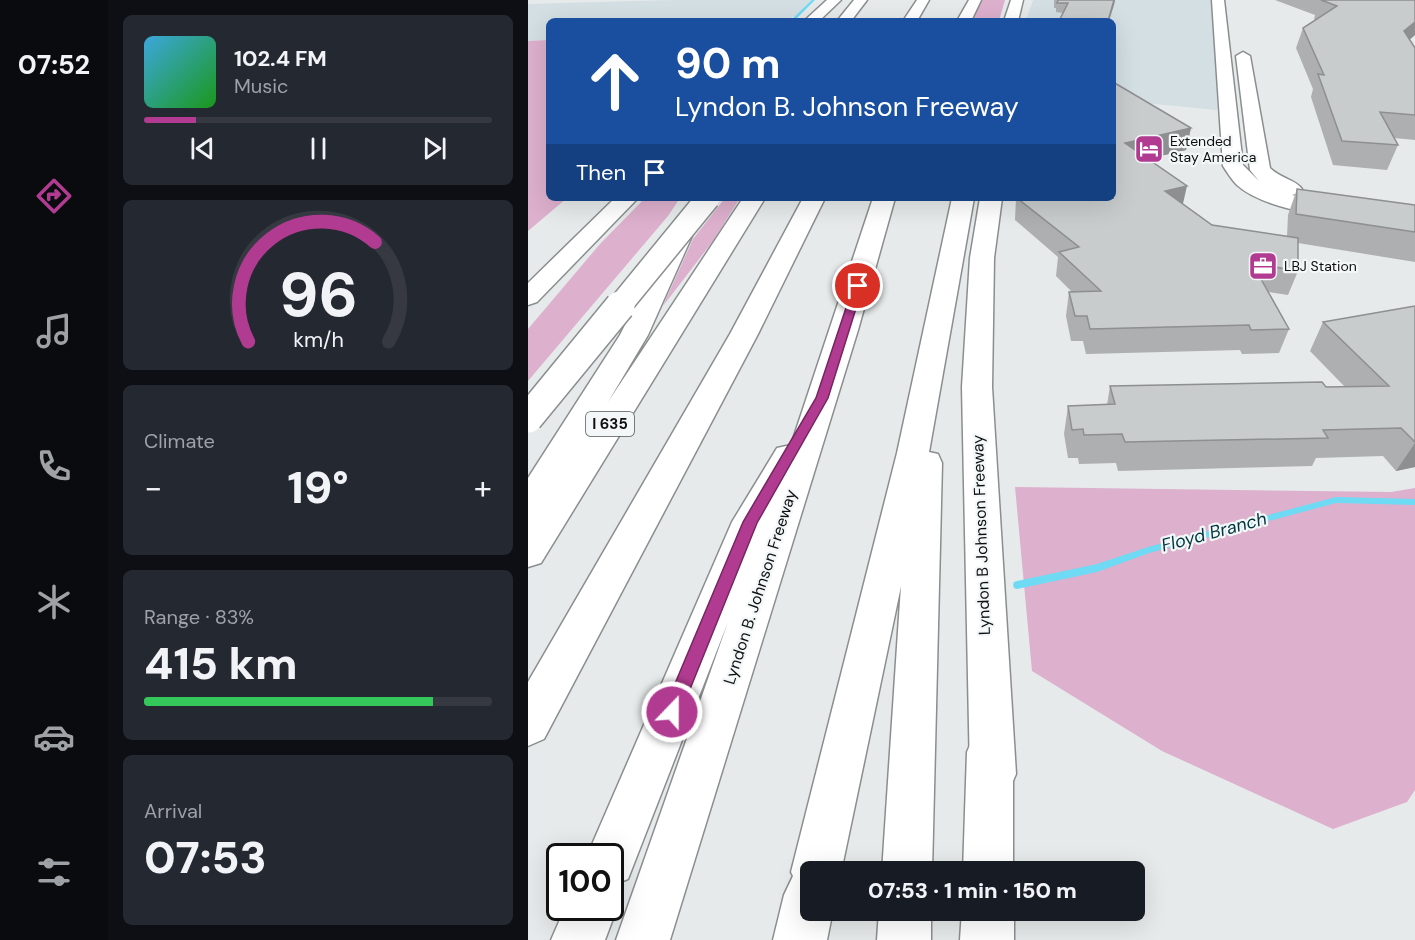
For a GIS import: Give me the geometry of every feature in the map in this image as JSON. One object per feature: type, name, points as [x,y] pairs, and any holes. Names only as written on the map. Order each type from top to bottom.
[{"type":"main road","points":[[814,18],[835,0]]},
{"type":"main road","points":[[829,18],[840,0]]},
{"type":"main road","points":[[846,18],[861,0]]},
{"type":"main road","points":[[912,18],[923,0]]},
{"type":"main road","points":[[966,18],[975,0]]},
{"type":"main road","points":[[982,18],[988,0]]},
{"type":"main road","points":[[1012,18],[1017,0]]},
{"type":"main road","points":[[1227,6],[1224,63],[1233,166],[1236,174],[1300,203],[1415,220]]},
{"type":"main road","points":[[1227,6],[1244,64],[1264,185]]},
{"type":"main road","points":[[1224,63],[1244,64]]},
{"type":"main road","points":[[1233,196],[1264,185],[1415,208]]},
{"type":"main road","points":[[528,297],[624,201]]},
{"type":"main road","points":[[528,506],[634,335],[697,201]]},
{"type":"main road","points":[[528,418],[706,201]]},
{"type":"main road","name":"I 635","points":[[528,552],[752,201]]},
{"type":"main road","points":[[528,724],[744,334],[812,201]]},
{"type":"main road","name":"Lyndon B. Johnson Freeway","points":[[643,940],[822,398],[883,201]]},
{"type":"main road","points":[[819,861],[913,453],[962,201]]},
{"type":"main road","name":"Lyndon B Johnson Freeway","points":[[991,201],[982,258],[976,387],[990,752],[1004,861]]},
{"type":"main road","points":[[907,861],[935,233]]},
{"type":"main road","points":[[617,843],[750,522],[822,398]]},
{"type":"main road","points":[[988,861],[990,752]]},
{"type":"main road","points":[[578,940],[586,921]]},
{"type":"main road","points":[[800,940],[804,921]]},
{"type":"main road","points":[[904,940],[905,921]]},
{"type":"main road","points":[[987,921],[987,940]]},
{"type":"main road","points":[[1011,921],[1014,940]]},
{"type":"shaded area","points":[[670,0],[813,0],[800,13],[791,18],[546,18],[546,40],[528,41],[528,4]]},
{"type":"shaded area","points":[[971,0],[1005,0],[1000,18],[966,18]]},
{"type":"shaded area","points":[[1033,0],[1215,0],[1217,110],[1116,100],[1116,18],[1027,18]]},
{"type":"shaded area","points":[[546,40],[546,201],[563,201],[528,231],[528,41]]},
{"type":"shaded area","points":[[642,201],[678,201],[668,216],[528,381],[528,329],[600,244]]},
{"type":"shaded area","points":[[723,201],[738,201],[713,241],[663,306],[693,239]]},
{"type":"shaded area","points":[[1015,487],[1391,492],[1415,488],[1415,790],[1407,802],[1333,829],[1162,751],[1032,671]]},
{"type":"building","points":[[1058,0],[1114,0],[1109,18],[1060,18],[1068,3],[1057,3]]},
{"type":"building","points":[[1321,0],[1415,0],[1415,22],[1404,31],[1415,48],[1415,115],[1380,112],[1398,145],[1342,141],[1318,74],[1324,75],[1303,28],[1337,6]]},
{"type":"building","points":[[1116,84],[1191,128],[1125,143],[1187,186],[1165,191],[1212,225],[1298,238],[1298,271],[1252,263],[1289,329],[1251,330],[1249,325],[1090,329],[1087,316],[1075,316],[1069,292],[1101,291],[1059,252],[1079,247],[1021,201],[1116,201]]},
{"type":"building","points":[[1297,189],[1415,205],[1415,232],[1296,214]]},
{"type":"building","points":[[1415,306],[1415,442],[1401,428],[1323,430],[1328,438],[1125,442],[1122,434],[1084,435],[1083,429],[1072,430],[1068,406],[1115,404],[1110,386],[1322,382],[1326,387],[1389,386],[1323,322]]},
{"type":"waterway","points":[[795,18],[814,0]]},
{"type":"waterway","name":"Floyd Branch","points":[[1017,585],[1097,568],[1148,550],[1336,500],[1415,502]]},
{"type":"place","name":"Extended Stay America","points":[[1149,149]]},
{"type":"place","name":"LBJ Station","points":[[1263,266]]},
{"type":"route","points":[[672,712],[750,522],[822,398],[858,286]]}]
